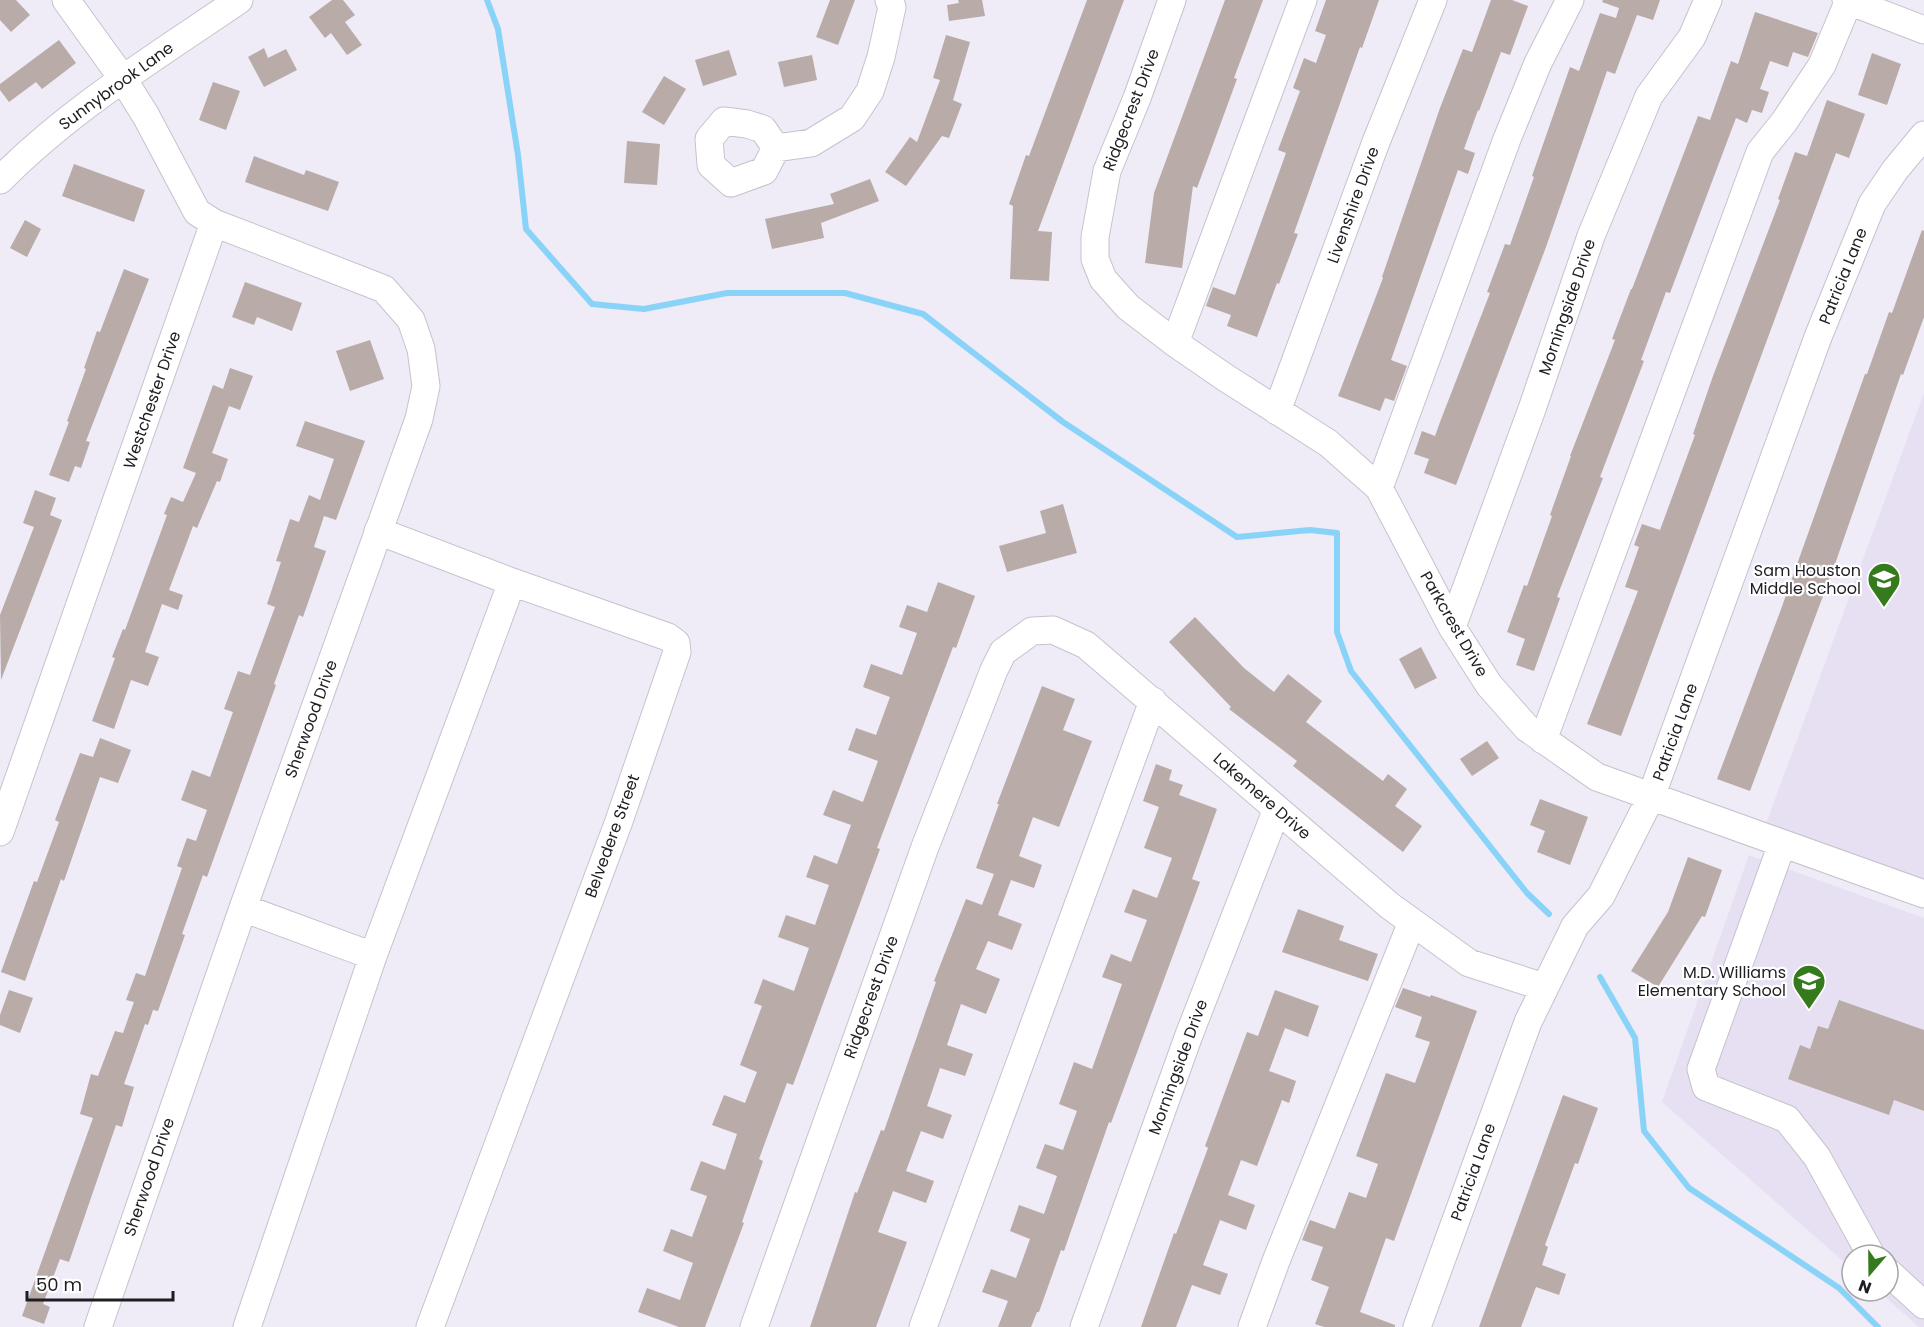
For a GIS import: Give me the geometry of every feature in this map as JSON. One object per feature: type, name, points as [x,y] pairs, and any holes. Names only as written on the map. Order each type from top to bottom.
[{"type":"street","points":[[66,0],[123,79],[146,116],[197,212],[214,223]]},
{"type":"street","name":"Sunnybrook Lane","points":[[0,180],[28,152],[123,79],[239,0]]},
{"type":"street","points":[[776,148],[811,143],[852,118],[870,91],[892,7],[889,0]]},
{"type":"street","name":"Ridgecrest Drive","points":[[1095,259],[1095,237],[1107,171],[1137,98],[1172,0]]},
{"type":"street","points":[[1175,343],[1303,0]]},
{"type":"street","name":"Livenshire Drive","points":[[1277,411],[1376,142],[1433,0]]},
{"type":"street","points":[[1379,488],[1507,139],[1538,63],[1570,0]]},
{"type":"street","name":"Morningside Drive","points":[[1452,627],[1532,409],[1591,236],[1649,96],[1692,37],[1708,0]]},
{"type":"street","points":[[1543,740],[1760,153],[1822,65],[1848,0],[1924,30]]},
{"type":"street","name":"Patricia Lane","points":[[1417,1327],[1524,1033],[1544,987],[1575,926],[1601,896],[1651,797],[1818,337],[1872,204],[1895,170],[1924,135]]},
{"type":"street","name":"Sherwood Drive","points":[[98,1327],[243,908],[419,419],[426,386],[421,349],[411,320],[384,289],[214,223]]},
{"type":"street","name":"Westchester Drive","points":[[0,832],[214,223]]},
{"type":"street","name":"Parkcrest Drive","points":[[1095,259],[1103,279],[1128,307],[1175,343],[1329,443],[1379,488],[1452,627],[1490,686],[1527,728],[1598,777],[1924,894]]},
{"type":"street","name":"Belvedere Street","points":[[378,531],[512,582],[668,637],[676,643],[677,652],[619,820],[430,1327]]},
{"type":"street","points":[[247,1327],[373,956],[512,582]]},
{"type":"street","name":"Lakemere Drive","points":[[994,670],[1003,652],[1032,631],[1053,630],[1086,645],[1390,906],[1468,963],[1544,987]]},
{"type":"street","name":"Ridgecrest Drive","points":[[754,1327],[925,847],[994,670]]},
{"type":"street","points":[[923,1327],[1153,701]]},
{"type":"street","name":"Morningside Drive","points":[[1084,1327],[1189,1035],[1277,809]]},
{"type":"street","points":[[1782,844],[1701,1069],[1706,1087],[1787,1119],[1817,1157],[1864,1243]]},
{"type":"street","points":[[243,908],[373,956]]},
{"type":"street","points":[[1252,1327],[1276,1261],[1412,922]]},
{"type":"street","points":[[1900,1283],[1924,1305]]},
{"type":"shaded area","name":"Sam Houston Middle School","points":[[1924,393],[1924,879],[1766,824]]},
{"type":"shaded area","name":"M.D. Williams Elementary School","points":[[1749,855],[1924,918],[1924,1327],[1919,1327],[1892,1303],[1900,1303],[1900,1243],[1840,1243],[1840,1258],[1662,1102]]},
{"type":"building","points":[[0,0],[16,0],[30,15],[11,32],[0,20]]},
{"type":"building","points":[[332,0],[343,0],[355,15],[345,22],[362,45],[347,55],[331,33],[325,38],[309,17]]},
{"type":"building","points":[[830,0],[855,0],[838,45],[816,37]]},
{"type":"building","points":[[958,0],[982,0],[985,16],[949,21],[947,5],[959,3]]},
{"type":"building","points":[[1087,0],[1124,0],[1038,231],[1052,232],[1049,281],[1010,279],[1013,206],[1009,204]]},
{"type":"building","points":[[1225,0],[1263,0],[1197,188],[1193,186],[1182,268],[1145,263],[1154,193]]},
{"type":"building","points":[[1326,0],[1379,0],[1294,233],[1298,234],[1257,337],[1227,326],[1231,315],[1206,306],[1213,287],[1235,295],[1286,153],[1278,150],[1300,91],[1293,88],[1304,58],[1316,63],[1326,35],[1315,31]]},
{"type":"building","points":[[1491,0],[1512,0],[1528,6],[1510,55],[1501,52],[1478,110],[1464,149],[1475,153],[1468,174],[1458,170],[1391,360],[1407,366],[1394,401],[1385,398],[1380,411],[1338,396],[1383,278],[1440,108],[1463,49],[1472,52]]},
{"type":"building","points":[[1603,0],[1660,0],[1653,20],[1637,15],[1615,74],[1607,71],[1546,247],[1456,485],[1424,473],[1429,459],[1414,454],[1422,431],[1435,436],[1490,293],[1487,292],[1505,244],[1510,245],[1570,67],[1579,71],[1600,13],[1616,18],[1619,8],[1602,2]]},
{"type":"building","points":[[1755,12],[1818,33],[1808,57],[1793,52],[1788,67],[1770,61],[1760,89],[1769,92],[1762,113],[1752,110],[1747,123],[1736,118],[1670,293],[1666,292],[1641,360],[1644,361],[1600,477],[1603,478],[1557,597],[1560,598],[1534,671],[1516,665],[1525,639],[1507,632],[1524,585],[1527,586],[1570,456],[1615,340],[1612,339],[1698,116],[1710,120],[1731,61],[1738,64]]},
{"type":"building","points":[[946,35],[970,42],[953,100],[962,104],[949,138],[942,136],[906,186],[885,172],[910,137],[917,142],[940,80],[933,78]]},
{"type":"building","points":[[59,40],[76,63],[42,89],[36,82],[9,102],[0,90],[0,84]]},
{"type":"building","points":[[264,48],[268,58],[286,49],[297,70],[264,87],[248,57]]},
{"type":"building","points":[[729,50],[737,75],[703,86],[695,60]]},
{"type":"building","points":[[1872,53],[1901,64],[1887,105],[1858,95]]},
{"type":"building","points":[[812,55],[817,80],[784,87],[778,62]]},
{"type":"building","points":[[664,76],[686,89],[664,125],[642,112]]},
{"type":"building","points":[[213,82],[240,91],[226,130],[199,120]]},
{"type":"building","points":[[1827,100],[1865,114],[1849,158],[1836,153],[1621,736],[1587,724],[1638,591],[1625,587],[1639,547],[1634,545],[1642,524],[1660,530],[1695,435],[1693,434],[1713,376],[1780,200],[1778,199],[1795,152],[1807,156]]},
{"type":"building","points":[[627,141],[660,144],[657,185],[624,183]]},
{"type":"building","points":[[254,156],[304,175],[306,170],[339,182],[328,211],[245,182]]},
{"type":"building","points":[[74,164],[145,190],[134,222],[62,196]]},
{"type":"building","points":[[870,179],[879,201],[821,223],[824,238],[772,249],[765,219],[834,204],[830,194]]},
{"type":"building","points":[[25,220],[41,229],[27,257],[10,248]]},
{"type":"building","points":[[1922,230],[1924,231],[1924,317],[1903,375],[1901,374],[1835,564],[1750,791],[1717,779],[1780,612],[1865,374],[1867,374],[1889,312],[1892,313]]},
{"type":"building","points":[[124,269],[149,279],[86,441],[90,442],[81,468],[75,466],[69,482],[49,475],[69,422],[67,421],[97,331],[100,332]]},
{"type":"building","points":[[245,282],[302,303],[292,331],[257,317],[254,325],[232,317]]},
{"type":"building","points":[[370,340],[384,379],[350,391],[336,351]]},
{"type":"building","points":[[230,368],[253,376],[240,410],[229,406],[212,453],[228,459],[220,482],[217,481],[197,528],[193,526],[169,590],[183,595],[178,610],[162,604],[145,652],[159,657],[148,686],[131,680],[114,729],[92,721],[115,658],[112,657],[123,629],[125,630],[167,515],[164,514],[171,497],[183,502],[196,473],[183,468],[213,385],[223,389]]},
{"type":"building","points":[[305,421],[365,441],[336,520],[324,516],[314,547],[326,551],[303,617],[299,615],[207,877],[203,875],[158,1011],[153,1010],[148,1025],[145,1024],[124,1084],[134,1087],[122,1127],[116,1125],[69,1262],[60,1259],[43,1304],[50,1307],[44,1324],[22,1316],[93,1118],[80,1114],[91,1074],[98,1076],[115,1031],[123,1033],[134,1002],[126,1000],[136,973],[145,976],[182,868],[177,866],[187,838],[196,841],[207,810],[181,800],[192,770],[210,777],[233,712],[224,709],[238,671],[250,675],[275,607],[267,604],[281,562],[276,561],[290,519],[299,522],[309,495],[320,500],[334,459],[296,446]]},
{"type":"building","points":[[35,490],[56,498],[50,515],[62,520],[1,680],[0,615],[34,527],[23,523]]},
{"type":"building","points":[[1063,504],[1077,553],[1007,572],[999,546],[1046,533],[1040,511]]},
{"type":"building","points":[[938,582],[975,596],[956,648],[953,647],[877,848],[880,849],[793,1085],[787,1083],[759,1159],[763,1161],[742,1222],[744,1223],[705,1327],[679,1327],[638,1312],[647,1288],[680,1300],[693,1263],[663,1251],[671,1229],[692,1237],[707,1196],[690,1190],[701,1161],[725,1170],[737,1134],[712,1125],[724,1095],[745,1103],[757,1072],[740,1065],[762,1006],[754,1003],[763,979],[794,991],[809,948],[778,937],[786,915],[815,925],[829,885],[806,877],[814,855],[837,864],[851,825],[823,815],[833,790],[863,802],[878,761],[848,750],[856,728],[876,735],[890,697],[863,687],[871,664],[902,675],[917,633],[899,627],[907,605],[927,612]]},
{"type":"building","points":[[1195,617],[1244,668],[1274,692],[1288,674],[1322,701],[1306,722],[1383,781],[1388,774],[1407,789],[1395,806],[1422,826],[1403,852],[1293,766],[1297,761],[1229,709],[1231,707],[1169,642]]},
{"type":"building","points":[[1421,647],[1437,678],[1415,689],[1399,659]]},
{"type":"building","points":[[1042,686],[1075,699],[1063,730],[1092,741],[1059,827],[1033,817],[1019,856],[1042,865],[1034,888],[1011,880],[998,915],[1022,924],[1012,950],[988,941],[976,969],[1000,979],[986,1014],[961,1004],[947,1045],[973,1054],[965,1076],[940,1068],[927,1106],[952,1115],[943,1139],[921,1131],[906,1171],[934,1181],[926,1203],[893,1191],[878,1232],[907,1242],[876,1327],[810,1327],[855,1192],[857,1193],[881,1130],[884,1131],[936,982],[934,981],[966,899],[982,905],[994,874],[976,868],[999,804],[997,804]]},
{"type":"building","points":[[100,738],[131,750],[118,783],[100,777],[64,881],[61,879],[25,981],[1,972],[34,881],[37,882],[59,822],[55,820],[80,753],[93,757]]},
{"type":"building","points":[[1487,741],[1499,758],[1472,776],[1460,759]]},
{"type":"building","points":[[1156,764],[1172,770],[1169,780],[1183,785],[1179,795],[1217,809],[1192,879],[1200,882],[1111,1123],[1109,1122],[1064,1251],[1061,1250],[1039,1312],[1031,1327],[998,1327],[1008,1301],[982,1292],[991,1269],[1016,1278],[1030,1239],[1010,1231],[1019,1205],[1044,1214],[1057,1176],[1036,1168],[1045,1144],[1063,1150],[1077,1111],[1059,1104],[1074,1062],[1092,1069],[1122,984],[1102,977],[1111,954],[1131,962],[1147,920],[1124,912],[1133,889],[1157,898],[1172,858],[1144,848],[1159,807],[1143,801]]},
{"type":"building","points":[[1540,799],[1588,817],[1570,865],[1537,852],[1545,831],[1530,825]]},
{"type":"building","points":[[1688,857],[1722,870],[1705,917],[1702,916],[1658,987],[1631,971],[1668,912]]},
{"type":"building","points":[[1298,909],[1344,926],[1339,940],[1378,954],[1368,981],[1282,952]]},
{"type":"building","points":[[1403,988],[1477,1011],[1394,1241],[1386,1238],[1360,1312],[1395,1325],[1395,1327],[1324,1327],[1315,1324],[1329,1287],[1311,1280],[1323,1247],[1302,1240],[1310,1220],[1335,1229],[1349,1192],[1366,1198],[1378,1164],[1356,1156],[1386,1073],[1415,1083],[1430,1042],[1415,1037],[1422,1017],[1395,1007]]},
{"type":"building","points":[[9,990],[33,998],[20,1033],[0,1025],[0,1015]]},
{"type":"building","points":[[1275,990],[1319,1006],[1308,1037],[1285,1028],[1269,1071],[1296,1081],[1289,1103],[1282,1100],[1257,1166],[1241,1160],[1228,1195],[1255,1205],[1246,1230],[1220,1220],[1203,1265],[1228,1274],[1220,1295],[1192,1285],[1176,1327],[1141,1327],[1174,1233],[1176,1234],[1208,1148],[1205,1146],[1247,1032],[1258,1036]]},
{"type":"building","points":[[1839,1000],[1924,1030],[1924,1111],[1894,1100],[1889,1115],[1788,1079],[1800,1045],[1810,1049],[1818,1026],[1828,1029]]},
{"type":"building","points":[[1563,1095],[1598,1108],[1545,1245],[1548,1247],[1542,1265],[1566,1274],[1559,1295],[1536,1287],[1521,1327],[1479,1327]]},
{"type":"waterway","points":[[487,0],[498,29],[518,155],[526,229],[592,304],[644,309],[727,293],[845,293],[923,314],[1063,422],[1237,537],[1310,530],[1337,533],[1337,632],[1351,671],[1527,893],[1549,914]]},
{"type":"waterway","points":[[1600,977],[1635,1038],[1644,1131],[1689,1188],[1839,1288],[1878,1327]]},
{"type":"place","name":"Sam Houston Middle School","points":[[1884,608]]},
{"type":"place","name":"M.D. Williams Elementary School","points":[[1809,1010]]}]
